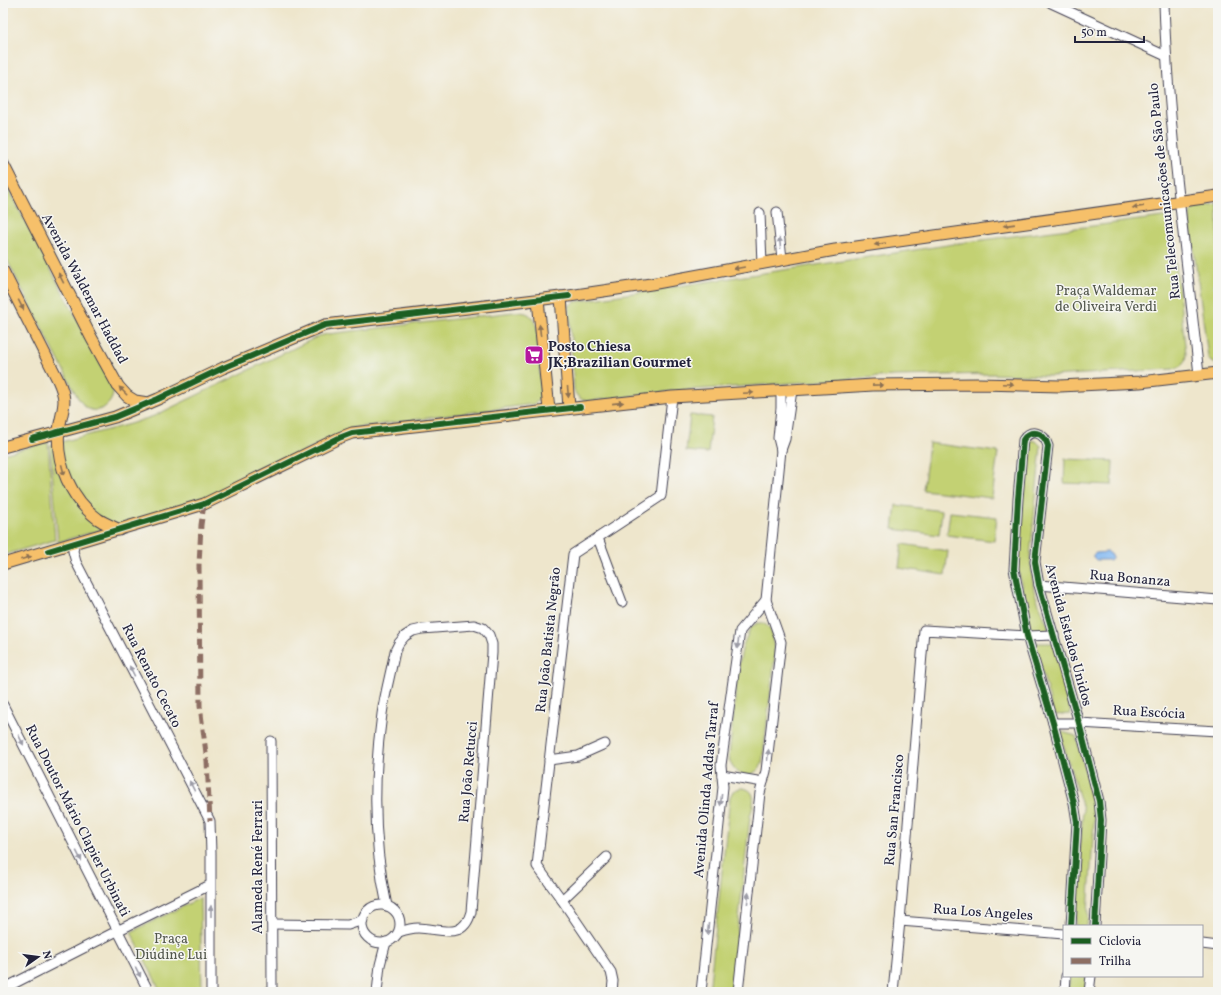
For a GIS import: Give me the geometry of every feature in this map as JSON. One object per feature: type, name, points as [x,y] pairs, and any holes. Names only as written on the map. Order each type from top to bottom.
[{"type":"main road","name":"Avenida Waldemar Haddad","points":[[3,166],[118,386],[127,396],[135,401],[147,403],[158,399]]},
{"type":"main road","points":[[3,447],[115,417],[158,399],[223,368],[325,325],[538,300],[651,284],[835,250],[1218,196]]},
{"type":"main road","points":[[3,271],[64,392],[64,404],[59,431],[59,449],[62,468],[67,483],[76,497],[98,519],[119,530]]},
{"type":"main road","points":[[561,297],[569,408]]},
{"type":"main road","points":[[538,300],[549,410]]},
{"type":"main road","points":[[3,564],[204,504],[352,432],[672,397],[873,385],[978,384],[1060,386],[1140,382],[1218,373]]},
{"type":"street","points":[[1051,3],[1166,56]]},
{"type":"street","name":"Rua Telecomunicações de São Paulo","points":[[1164,3],[1166,56],[1199,375]]},
{"type":"street","points":[[777,212],[782,259]]},
{"type":"street","points":[[760,213],[762,264]]},
{"type":"street","points":[[761,227],[778,226]]},
{"type":"street","points":[[738,992],[760,793],[766,770],[781,642],[766,600],[781,450],[778,438],[785,411],[787,391]]},
{"type":"street","name":"Rua João Batista Negrão","points":[[612,992],[613,981],[611,972],[537,866],[572,554],[661,496],[672,397]]},
{"type":"street","name":"Avenida Estados Unidos","points":[[1071,925],[1077,822],[1074,803],[1053,723],[1027,636],[1014,569],[1023,440],[1029,434],[1033,433],[1043,436],[1048,446],[1035,562],[1039,586],[1079,723],[1099,802],[1101,820],[1095,925]]},
{"type":"street","points":[[598,538],[622,602]]},
{"type":"street","name":"Rua Renato Cecato","points":[[75,543],[73,551],[76,562],[210,821],[210,885]]},
{"type":"street","name":"Rua Bonanza","points":[[1039,586],[1218,600]]},
{"type":"street","name":"Avenida Olinda Addas Tarraf","points":[[701,992],[723,786],[721,765],[740,631],[766,600]]},
{"type":"street","name":"Rua João Retucci","points":[[383,906],[376,810],[376,778],[382,713],[395,651],[402,639],[413,631],[474,625],[483,628],[489,635],[492,644],[492,653],[470,918],[462,928],[449,932],[417,928]]},
{"type":"street","name":"Rua San Francisco","points":[[893,992],[924,630],[1027,636]]},
{"type":"street","points":[[1027,636],[1054,635]]},
{"type":"street","name":"Rua Doutor Mário Clapier Urbinati","points":[[3,705],[148,992]]},
{"type":"street","name":"Rua Escócia","points":[[1053,723],[1079,723],[1218,731]]},
{"type":"street","name":"Alameda René Ferrari","points":[[271,741],[272,992]]},
{"type":"street","points":[[549,760],[578,756],[605,744]]},
{"type":"street","points":[[722,775],[763,782]]},
{"type":"street","points":[[562,900],[607,857]]},
{"type":"street","points":[[3,991],[117,931],[210,885],[211,992]]},
{"type":"street","points":[[400,919],[398,932],[394,938],[381,942],[369,938],[364,930],[363,920],[368,910],[373,907],[383,906],[395,911],[400,919],[417,928]]},
{"type":"street","points":[[348,925],[363,920]]},
{"type":"street","name":"Rua Los Angeles","points":[[900,921],[1063,934]]},
{"type":"street","points":[[272,924],[348,925],[364,930]]},
{"type":"street","points":[[398,932],[417,928]]},
{"type":"street","points":[[377,992],[381,942]]},
{"type":"street","points":[[1203,944],[1218,946]]},
{"type":"street","points":[[1065,992],[1066,977]]},
{"type":"street","points":[[1089,992],[1091,977]]},
{"type":"green space","points":[[3,180],[112,386],[112,397],[104,408],[91,410],[83,405],[78,398],[3,252]]},
{"type":"green space","points":[[1218,204],[1218,365],[1211,362],[1208,357],[1190,214],[1193,208]]},
{"type":"green space","name":"Praça Waldemar de Oliveira Verdi","points":[[1163,217],[1171,221],[1186,354],[1183,364],[1173,369],[1050,376],[992,374],[894,376],[673,391],[589,401],[580,398],[576,395],[574,390],[569,306],[574,302],[967,242]]},
{"type":"green space","points":[[514,312],[527,313],[537,328],[541,393],[540,399],[534,404],[352,428],[199,502],[58,542],[50,445],[130,424],[154,416],[319,336]]},
{"type":"green space","points":[[690,415],[712,417],[708,453],[686,451]]},
{"type":"green space","points":[[1030,440],[1036,441],[1041,446],[1030,557],[1034,591],[1049,629],[1031,633],[1018,568],[1026,443]]},
{"type":"green space","points":[[48,442],[55,540],[3,555],[3,454]]},
{"type":"green space","points":[[929,443],[998,452],[992,498],[923,490]]},
{"type":"green space","points":[[1065,459],[1113,461],[1112,485],[1064,483]]},
{"type":"green space","points":[[896,505],[942,511],[939,535],[893,529]]},
{"type":"green space","points":[[950,512],[997,517],[994,541],[947,535]]},
{"type":"green space","points":[[902,544],[948,551],[945,575],[899,568]]},
{"type":"green space","points":[[758,623],[762,623],[769,627],[775,655],[762,764],[753,773],[748,775],[734,769],[729,757],[738,669],[743,645],[751,627]]},
{"type":"green space","points":[[1034,643],[1054,643],[1071,714],[1054,715]]},
{"type":"green space","points":[[1059,731],[1076,736],[1095,809],[1087,925],[1075,925],[1083,809]]},
{"type":"green space","points":[[740,788],[750,791],[753,798],[753,807],[750,816],[731,992],[709,992],[730,797],[733,791]]},
{"type":"green space","name":"Praça Diúdine Lui","points":[[200,898],[202,992],[161,992],[131,932]]},
{"type":"green space","points":[[1070,977],[1086,977],[1085,992],[1068,992]]},
{"type":"water","points":[[1108,552],[1112,555],[1110,560],[1096,560],[1093,557],[1096,553]]},
{"type":"marked path","points":[[204,504],[201,525],[199,565],[200,706],[207,761],[210,821]]},
{"type":"cycle path","points":[[32,439],[115,417],[158,399],[223,368],[325,325],[569,296]]},
{"type":"cycle path","points":[[48,551],[204,504],[352,433],[580,407]]},
{"type":"cycle path","points":[[1071,925],[1077,822],[1074,803],[1053,723],[1027,636],[1014,569],[1023,440],[1026,436],[1033,433],[1037,433],[1044,437],[1048,446],[1035,562],[1039,585],[1079,723],[1099,801],[1101,820],[1095,925]]},
{"type":"place","name":"Posto Chiesa JK;Brazilian Gourmet","points":[[534,355]]}]
